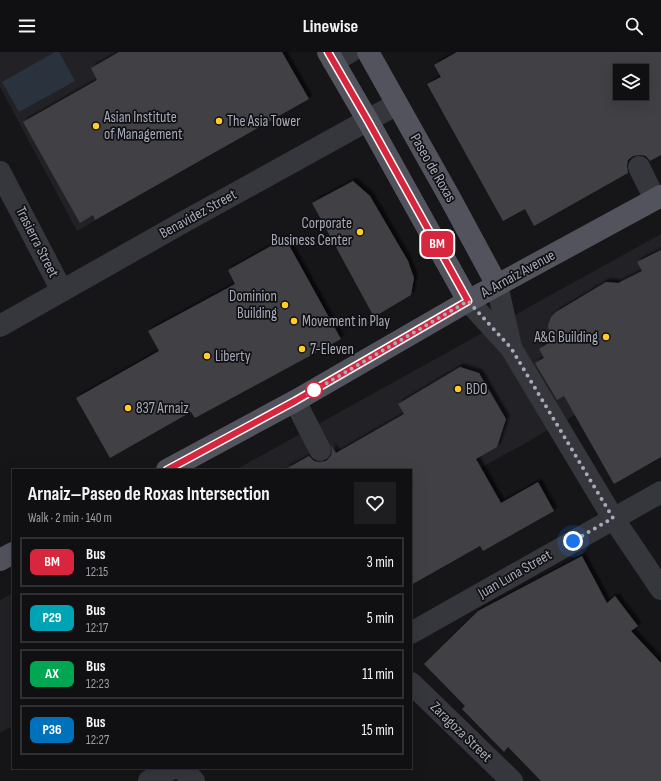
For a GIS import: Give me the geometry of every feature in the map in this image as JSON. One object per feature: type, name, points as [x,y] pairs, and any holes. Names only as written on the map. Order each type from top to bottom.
[{"type":"main road","name":"Paseo de Roxas","points":[[368,52],[497,285]]},
{"type":"main road","points":[[337,55],[368,121],[468,301]]},
{"type":"main road","name":"A. Arnaiz Avenue","points":[[169,469],[295,401],[468,301],[658,197]]},
{"type":"main road","points":[[0,560],[12,554]]},
{"type":"street","name":"Benavidez Street","points":[[0,326],[397,104]]},
{"type":"street","points":[[639,167],[658,197]]},
{"type":"street","name":"Trasierra Street","points":[[0,172],[62,291]]},
{"type":"street","points":[[497,285],[511,348]]},
{"type":"street","points":[[468,301],[511,348],[613,518],[661,589]]},
{"type":"street","points":[[295,401],[320,450]]},
{"type":"street","name":"Juan Luna Street","points":[[412,632],[661,492]]},
{"type":"street","name":"Zaragoza Street","points":[[412,684],[512,781]]},
{"type":"street","points":[[149,781],[171,769]]},
{"type":"street","points":[[182,769],[194,781]]},
{"type":"shaded area","name":"Asian Institute of Management","points":[[0,52],[140,52],[133,56],[194,164],[77,231],[0,87]]},
{"type":"shaded area","points":[[55,52],[59,52],[75,81],[19,112],[2,82]]},
{"type":"shaded area","points":[[661,234],[661,366],[522,445],[412,505],[412,469],[237,469]]},
{"type":"shaded area","points":[[12,594],[12,727],[0,733],[0,600]]},
{"type":"building","points":[[119,52],[282,52],[309,99],[95,220],[93,215],[80,223],[23,122],[97,80],[91,68]]},
{"type":"building","points":[[457,52],[661,52],[661,155],[650,161],[646,156],[633,156],[628,160],[628,173],[534,226],[525,209],[503,221],[427,84],[441,77],[434,65]]},
{"type":"building","name":"Corporate Business Center","points":[[353,181],[370,196],[408,261],[414,278],[411,295],[374,317],[312,203]]},
{"type":"building","points":[[285,238],[341,339],[195,418],[191,412],[110,458],[76,398],[159,351],[148,331],[235,284],[228,270]]},
{"type":"building","points":[[661,250],[661,457],[614,484],[564,396],[557,400],[535,363],[544,358],[539,349],[550,342],[548,325],[551,317],[556,312],[606,282],[618,283],[642,271],[637,262]]},
{"type":"building","points":[[460,367],[479,373],[506,419],[497,447],[476,459],[501,503],[538,482],[554,511],[483,551],[480,546],[412,584],[412,469],[286,469],[309,456],[314,461],[326,461],[331,456],[331,445],[336,453],[404,414],[398,404]]},
{"type":"building","points":[[582,556],[607,603],[615,596],[638,626],[631,631],[661,663],[661,781],[541,781],[508,747],[504,752],[462,709],[465,706],[424,664],[478,611]]},
{"type":"bus line","name":"BM","points":[[169,469],[295,401],[468,301],[328,52]]},
{"type":"place","name":"The Asia Tower","points":[[219,121]]},
{"type":"place","name":"Asian Institute of Management","points":[[96,126]]},
{"type":"place","name":"Corporate Business Center","points":[[360,232]]},
{"type":"place","name":"Dominion Building","points":[[285,305]]},
{"type":"place","name":"Movement in Play","points":[[294,321]]},
{"type":"place","name":"A&G Building","points":[[606,337]]},
{"type":"place","name":"7-Eleven","points":[[302,349]]},
{"type":"place","name":"Liberty","points":[[207,356]]},
{"type":"place","name":"BDO","points":[[458,389]]},
{"type":"place","name":"837 Arnaiz","points":[[128,408]]},
{"type":"route","points":[[314,390],[308,394],[468,301],[511,348],[613,518],[573,541]]}]
